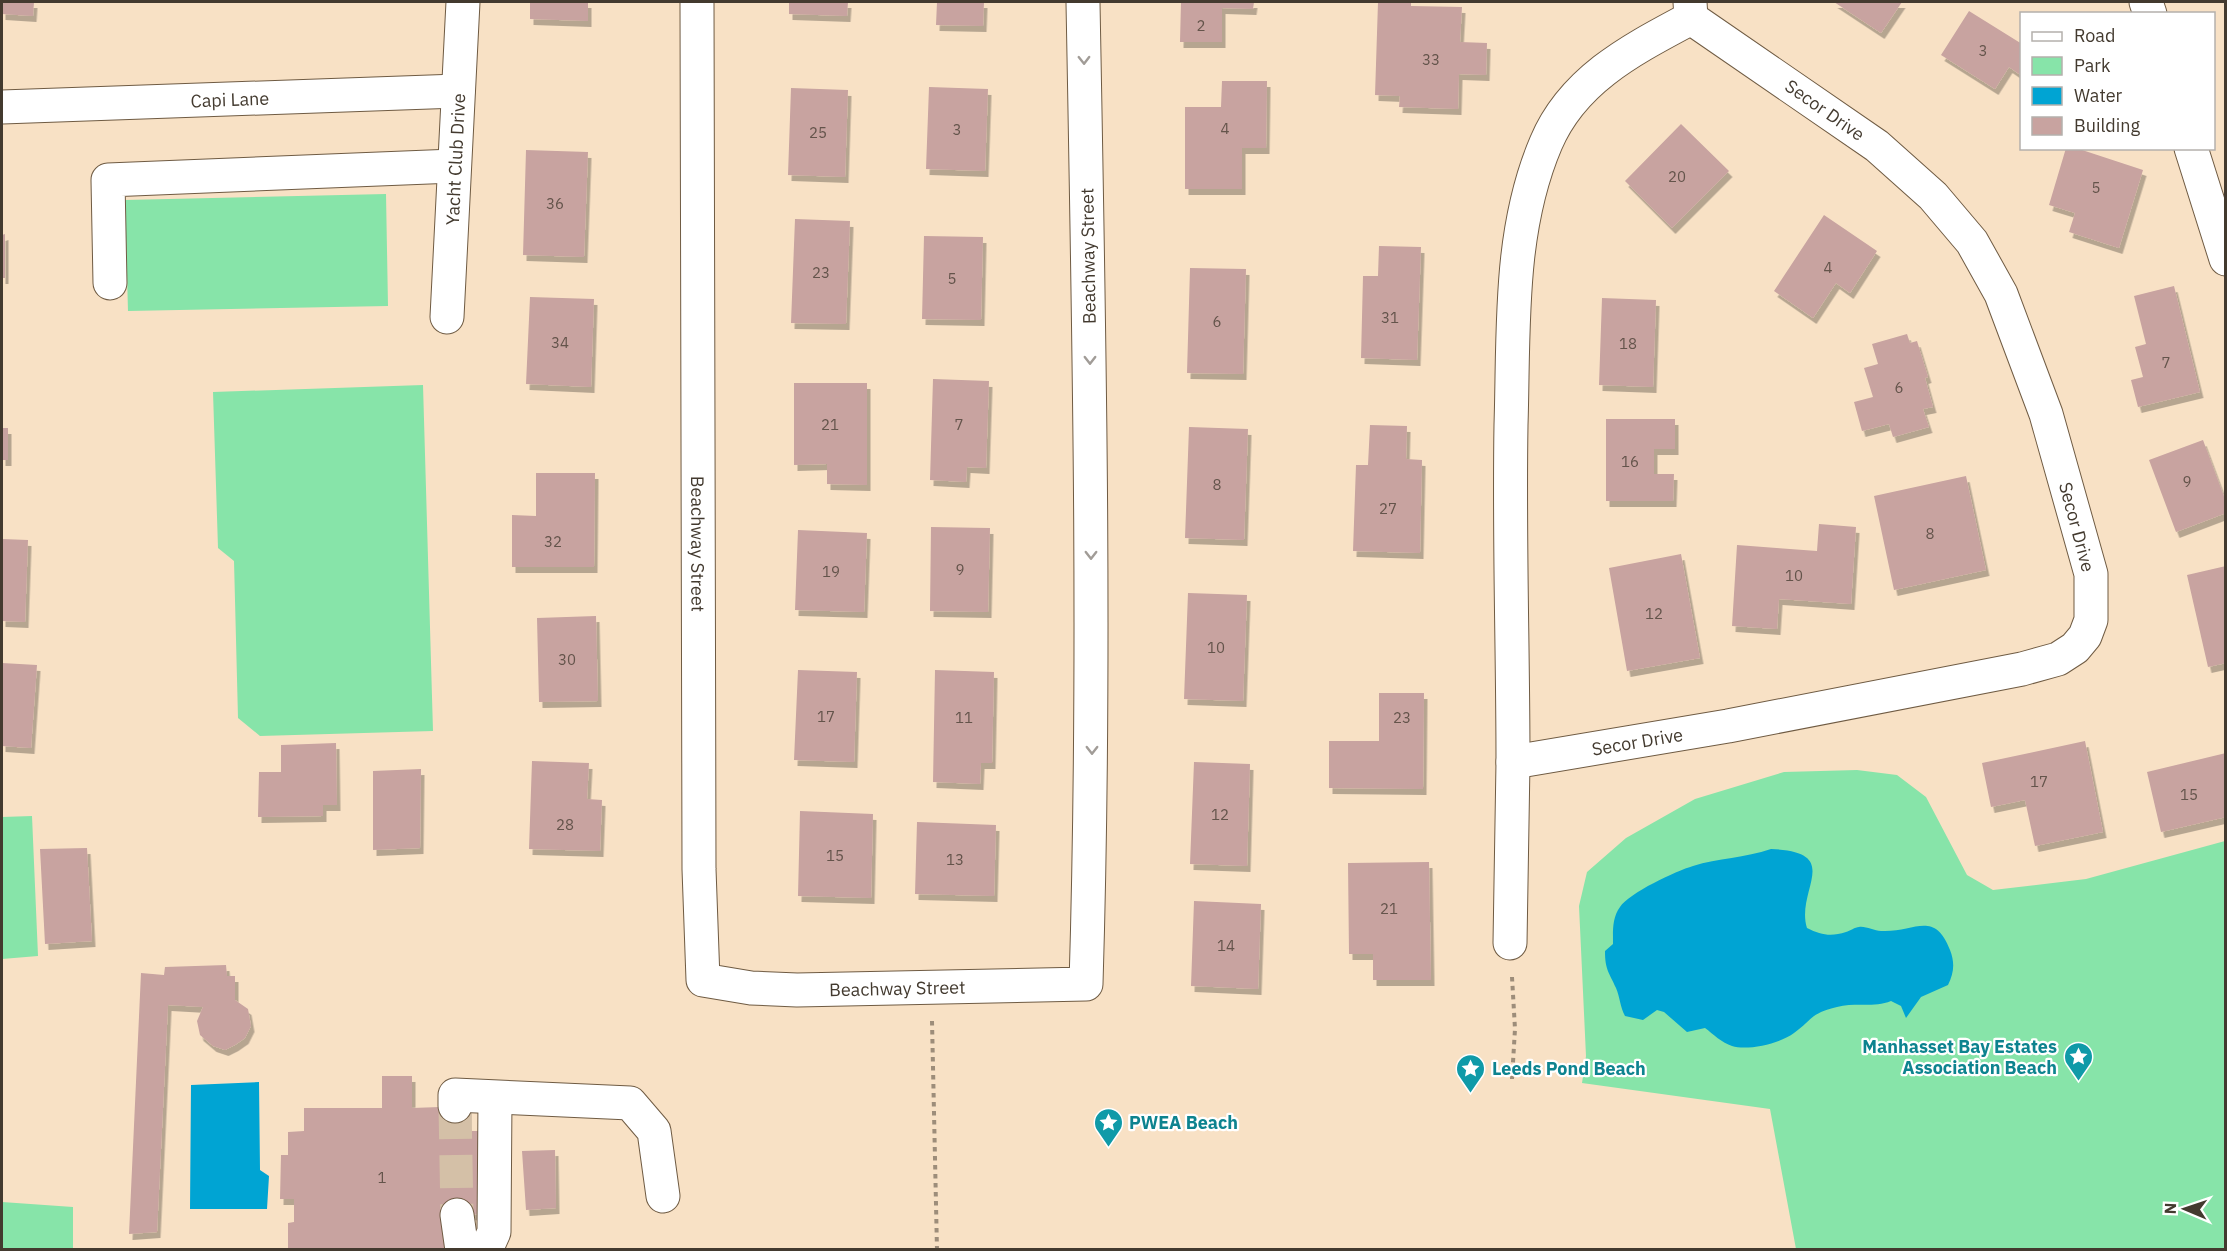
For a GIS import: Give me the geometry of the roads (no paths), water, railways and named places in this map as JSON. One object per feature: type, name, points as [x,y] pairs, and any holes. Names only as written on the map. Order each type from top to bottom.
[{"type":"street","name":"Yacht Club Drive","points":[[447,317],[463,2]]},
{"type":"street","name":"Beachway Street","points":[[697,2],[699,857],[704,980],[751,988],[797,990],[1086,984],[1092,789],[1090,353],[1083,2]]},
{"type":"street","name":"Secor Drive","points":[[1510,943],[1512,762],[1509,515],[1514,298],[1522,213],[1546,141],[1575,96],[1620,56],[1691,10],[1877,146],[1933,196],[1972,242],[2001,294],[2046,414],[2091,574],[2091,620],[2085,636],[2075,648],[2058,659],[2022,669],[1728,726],[1512,762]]},
{"type":"street","name":"Capi Lane","points":[[2,107],[458,91]]},
{"type":"street","points":[[2192,150],[2226,259]]},
{"type":"street","points":[[110,283],[108,180],[454,166]]},
{"type":"street","points":[[455,1106],[455,1095],[630,1103],[654,1131],[663,1196]]},
{"type":"street","points":[[486,1250],[494,1232],[495,1098]]},
{"type":"street","points":[[457,1215],[462,1250]]},
{"type":"water","points":[[1771,849],[1793,852],[1806,857],[1812,865],[1805,914],[1807,928],[1831,935],[1859,927],[1893,931],[1930,926],[1944,937],[1952,955],[1952,976],[1948,985],[1921,997],[1906,1018],[1901,1006],[1891,1001],[1828,1009],[1817,1014],[1788,1037],[1755,1047],[1732,1046],[1721,1041],[1705,1028],[1687,1032],[1664,1012],[1657,1010],[1643,1020],[1625,1016],[1608,971],[1605,951],[1613,944],[1614,920],[1617,911],[1625,901],[1665,877],[1685,869],[1702,863]]},
{"type":"water","points":[[259,1082],[260,1170],[269,1176],[267,1209],[190,1209],[191,1085]]},
{"type":"tunnel","points":[[455,1106],[457,1215]]},
{"type":"place","name":"Manhasset Bay Estates Association Beach","points":[[2078,1082]]},
{"type":"place","name":"Leeds Pond Beach","points":[[1471,1094]]},
{"type":"place","name":"PWEA Beach","points":[[1108,1148]]}]
